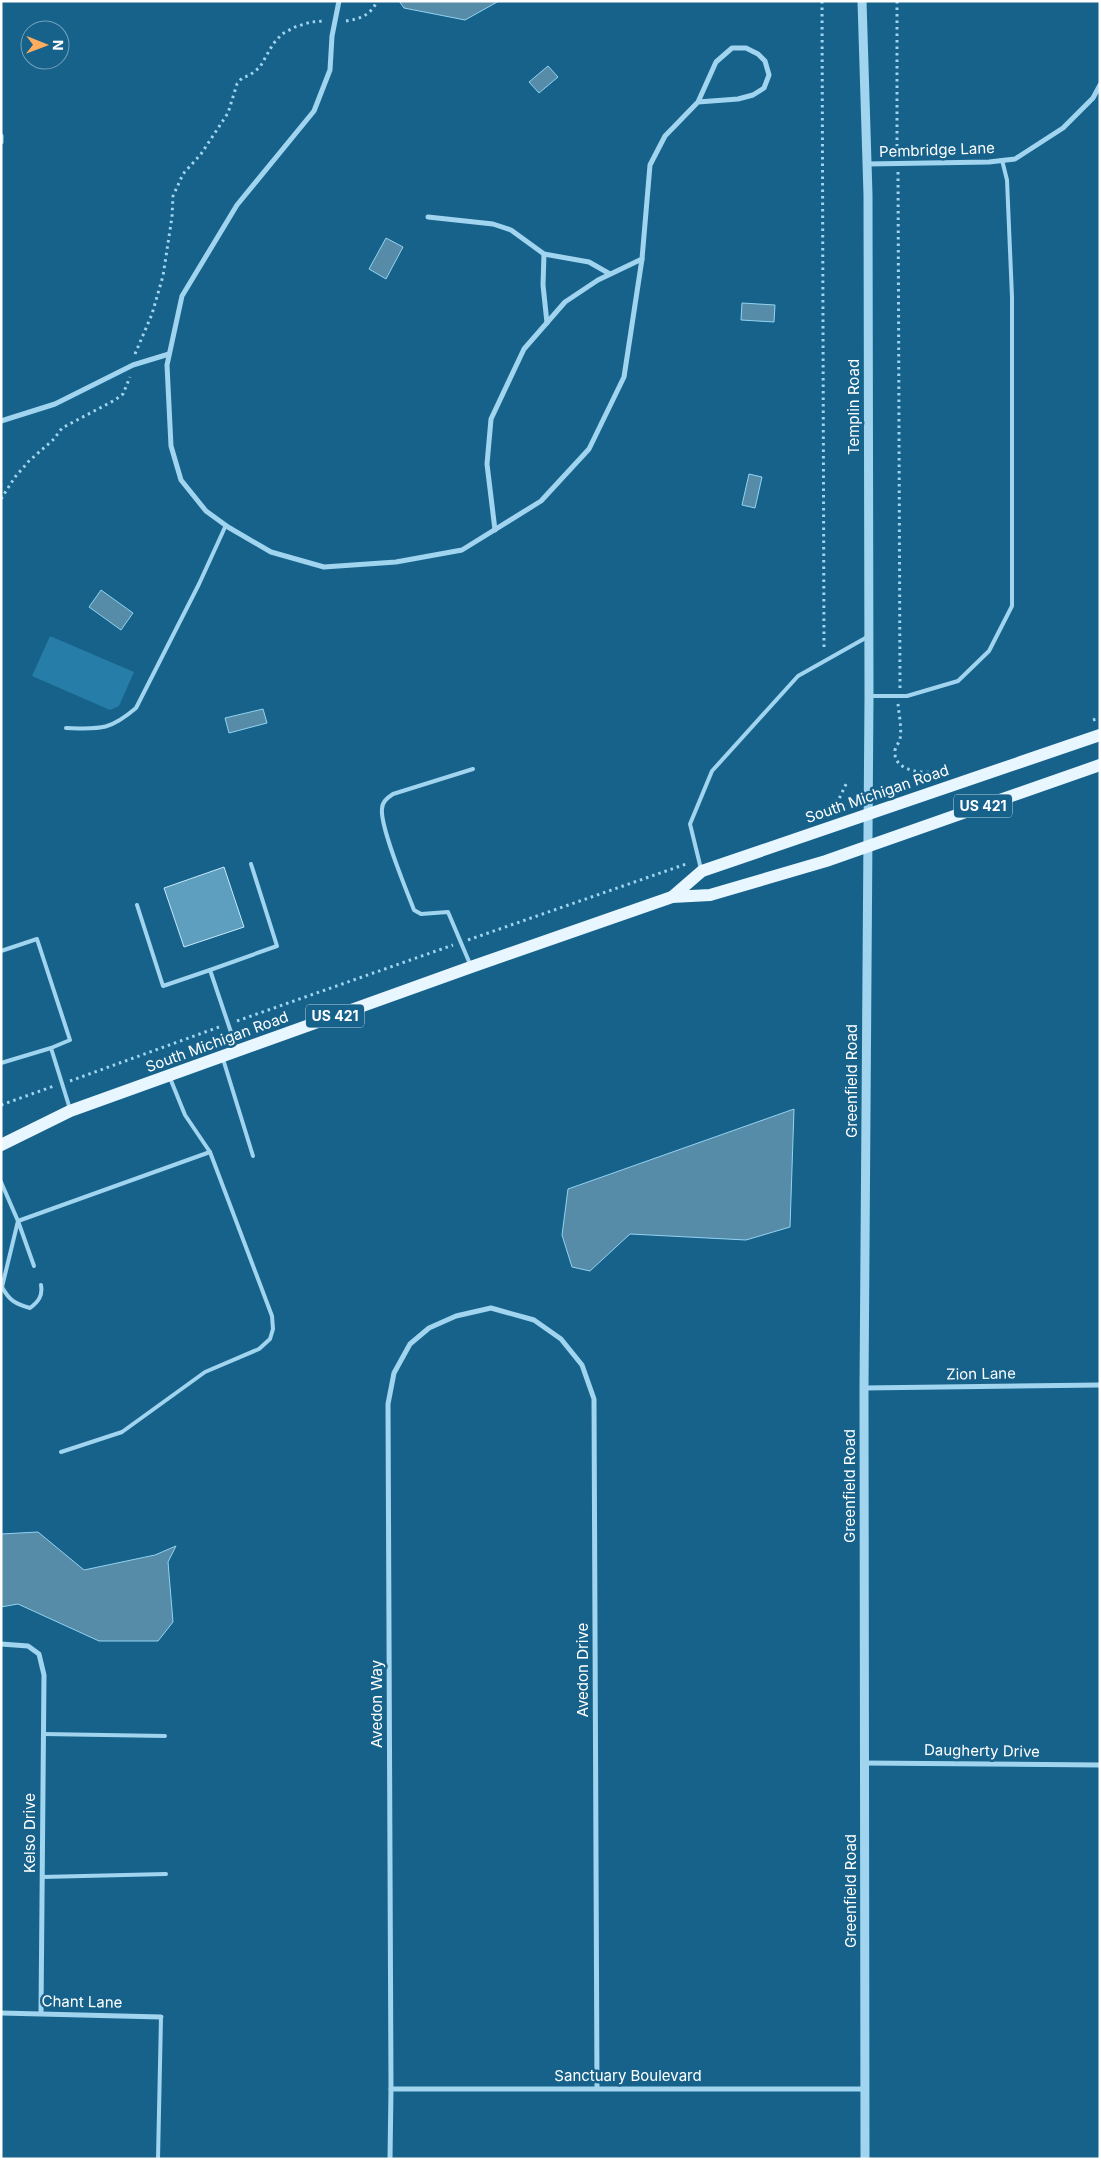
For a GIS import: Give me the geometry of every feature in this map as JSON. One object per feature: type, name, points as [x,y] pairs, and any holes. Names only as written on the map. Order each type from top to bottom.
[{"type":"main road","name":"South Michigan Road","points":[[672,897],[700,865],[868,814],[1100,735]]},
{"type":"main road","name":"South Michigan Road","points":[[1,1145],[70,1111],[672,897],[710,896],[867,848],[1100,765]]},
{"type":"street","points":[[338,1],[330,70],[314,110],[237,205],[182,296],[167,365],[170,446],[181,480],[206,511],[226,525],[271,552],[324,567],[396,562],[462,550],[541,501],[589,448],[624,377],[642,259],[650,165],[665,136],[698,102],[716,62],[732,48],[746,48],[765,61],[770,75],[764,88],[753,95],[738,99],[698,102]]},
{"type":"street","name":"Templin Road","points":[[862,1],[868,195],[868,814]]},
{"type":"street","name":"Pembridge Lane","points":[[866,164],[989,162],[1015,159],[1063,128],[1093,98],[1100,85]]},
{"type":"street","points":[[1,136],[1,142]]},
{"type":"street","points":[[428,217],[494,224],[511,230],[544,254],[589,262],[610,274]]},
{"type":"street","points":[[544,254],[543,285],[547,323]]},
{"type":"street","points":[[495,530],[487,464],[492,419],[524,349],[565,302],[598,280],[642,259]]},
{"type":"street","points":[[1,421],[55,404],[133,365],[169,354]]},
{"type":"street","name":"Greenfield Road","points":[[865,2159],[864,1388],[868,814]]},
{"type":"street","name":"Avedon Drive","points":[[491,1308],[534,1320],[560,1338],[582,1365],[594,1399],[597,2088]]},
{"type":"street","name":"Avedon Way","points":[[390,2159],[388,1404],[394,1373],[410,1344],[429,1328],[456,1316],[491,1308]]},
{"type":"street","name":"Zion Lane","points":[[864,1388],[1100,1385]]},
{"type":"street","name":"Kelso Drive","points":[[1,1644],[28,1646],[38,1654],[44,1675],[41,2013]]},
{"type":"street","name":"Daugherty Drive","points":[[864,1763],[1100,1765]]},
{"type":"street","name":"Chant Lane","points":[[1,2013],[161,2017]]},
{"type":"street","name":"Sanctuary Boulevard","points":[[391,2089],[865,2089]]},
{"type":"lane","points":[[869,696],[907,696],[958,681],[989,651],[1012,606],[1012,297],[1007,180],[1002,160]]},
{"type":"lane","points":[[66,728],[99,729],[118,723],[136,708],[199,584],[226,525]]},
{"type":"lane","points":[[700,865],[690,824],[712,771],[798,676],[869,636]]},
{"type":"lane","points":[[471,967],[448,912],[421,914],[414,910],[384,824],[382,808],[385,800],[393,794],[473,769]]},
{"type":"lane","points":[[137,905],[163,986],[210,970],[276,946],[251,864]]},
{"type":"lane","points":[[1,951],[37,939],[70,1040],[51,1048],[1,1063]]},
{"type":"lane","points":[[210,970],[238,1052]]},
{"type":"lane","points":[[51,1048],[70,1111]]},
{"type":"lane","points":[[222,1057],[232,1083],[253,1156]]},
{"type":"lane","points":[[62,1452],[122,1432],[205,1372],[259,1349],[270,1339],[273,1329],[272,1316],[210,1152],[185,1115],[169,1076]]},
{"type":"lane","points":[[18,1221],[210,1152]]},
{"type":"lane","points":[[1,1182],[18,1221],[34,1266]]},
{"type":"lane","points":[[18,1221],[2,1286],[8,1300],[30,1308],[39,1302],[42,1291],[40,1285]]},
{"type":"lane","points":[[43,1734],[165,1736]]},
{"type":"lane","points":[[42,1877],[166,1874]]},
{"type":"lane","points":[[158,2159],[161,2017]]},
{"type":"path","points":[[1,499],[15,477],[29,461],[54,439],[62,428],[88,416],[123,394],[137,347],[152,314],[164,276],[173,196],[183,174],[197,159],[228,113],[237,84],[242,78],[250,75],[260,67],[282,34],[311,22],[361,18],[370,13],[377,1]]},
{"type":"path","points":[[822,1],[824,663]]},
{"type":"path","points":[[897,1],[897,142]]},
{"type":"path","points":[[899,185],[900,687]]},
{"type":"path","points":[[898,704],[900,739],[895,749],[898,760],[904,766],[917,773],[936,773],[950,770]]},
{"type":"path","points":[[1091,721],[1100,718]]},
{"type":"path","points":[[817,816],[839,799],[847,782]]},
{"type":"path","points":[[1,1105],[460,942],[700,865]]},
{"type":"shaded area","points":[[399,1],[499,1],[465,20],[404,8]]},
{"type":"shaded area","points":[[548,66],[558,77],[539,93],[529,82]]},
{"type":"shaded area","points":[[386,238],[403,247],[386,279],[369,269]]},
{"type":"shaded area","points":[[742,303],[775,305],[774,322],[741,320]]},
{"type":"shaded area","points":[[749,474],[762,477],[755,508],[742,505]]},
{"type":"shaded area","points":[[101,590],[133,613],[121,630],[89,607]]},
{"type":"shaded area","points":[[50,636],[134,672],[119,706],[110,710],[32,676]]},
{"type":"shaded area","points":[[263,709],[267,723],[229,733],[225,718]]},
{"type":"shaded area","points":[[794,1109],[790,1227],[746,1240],[630,1234],[590,1271],[572,1267],[562,1235],[568,1189]]},
{"type":"shaded area","points":[[38,1532],[84,1570],[155,1555],[176,1546],[168,1562],[173,1622],[158,1641],[99,1641],[18,1604],[1,1607],[1,1534]]},
{"type":"building","points":[[224,867],[244,927],[184,947],[164,888]]}]
